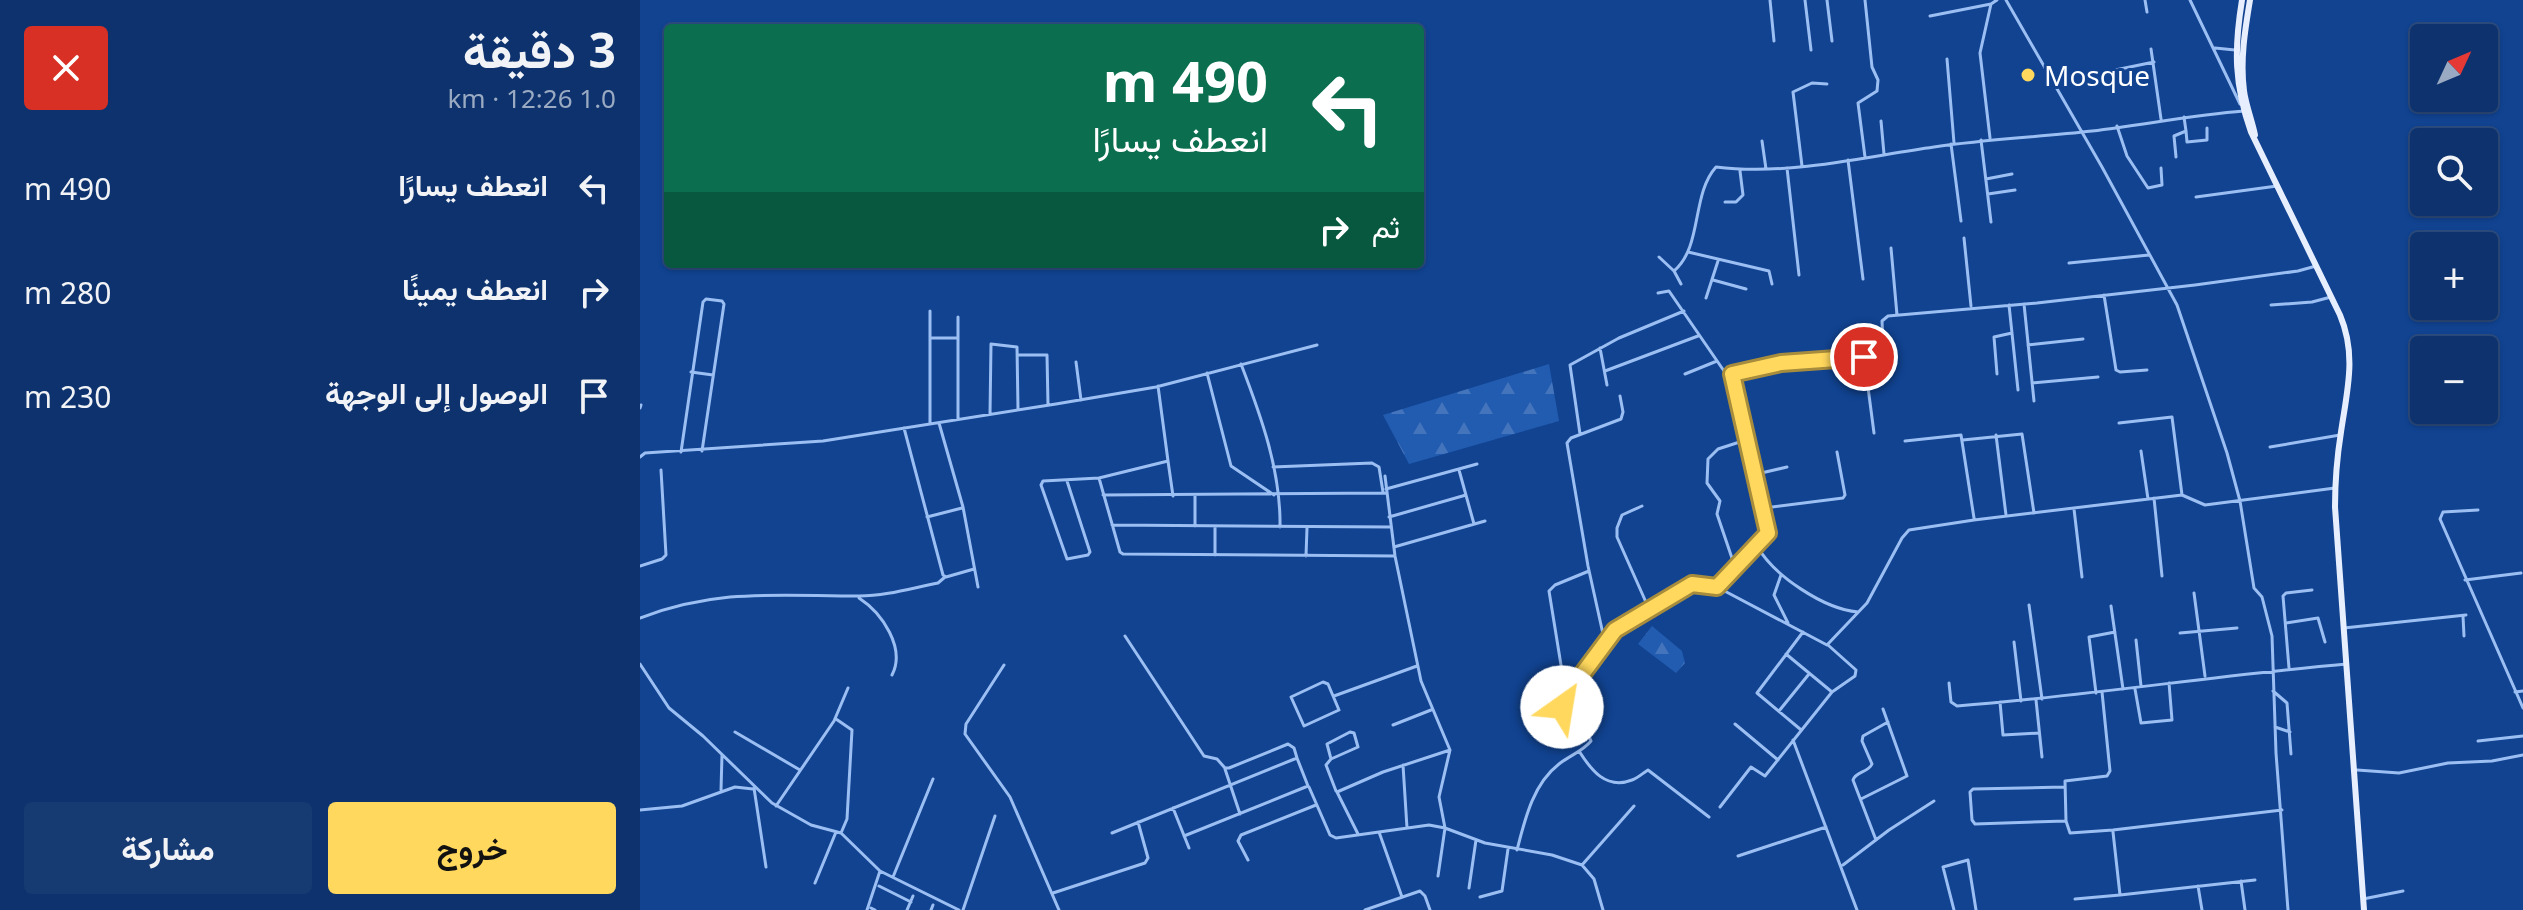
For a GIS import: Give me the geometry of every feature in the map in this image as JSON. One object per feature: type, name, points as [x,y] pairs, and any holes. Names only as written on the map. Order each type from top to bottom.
[{"type":"main road","points":[[2242,0],[2237,84],[2243,109],[2331,297],[2347,334],[2351,356],[2335,488],[2336,544],[2364,910]]},
{"type":"main road","points":[[2250,0],[2240,50],[2243,87],[2256,142]]},
{"type":"street","points":[[1770,0],[1774,41]]},
{"type":"street","points":[[1805,0],[1811,50]]},
{"type":"street","points":[[1827,0],[1832,41]]},
{"type":"street","points":[[1865,0],[1872,67],[1879,84],[1877,91],[1858,103],[1865,157]]},
{"type":"street","points":[[1930,16],[1991,4],[1997,0]]},
{"type":"street","points":[[2006,0],[2177,305],[2204,382],[2240,501],[2254,588],[2262,597],[2271,633],[2288,910]]},
{"type":"street","points":[[2145,0],[2147,12]]},
{"type":"street","points":[[2190,0],[2235,99],[2243,109]]},
{"type":"street","points":[[1990,139],[1980,53],[1991,4]]},
{"type":"street","points":[[2213,47],[2240,50]]},
{"type":"street","points":[[2151,49],[2161,119]]},
{"type":"street","points":[[1947,59],[1961,221]]},
{"type":"street","points":[[2091,75],[2154,62]]},
{"type":"street","points":[[1802,166],[1793,92],[1812,83],[1827,84]]},
{"type":"street","points":[[1674,271],[1688,252],[1704,190],[1716,167],[1740,171],[1787,168],[1981,140],[2082,132],[2243,109]]},
{"type":"street","points":[[2184,117],[2187,142],[2208,140],[2207,128]]},
{"type":"street","points":[[1881,121],[1884,154]]},
{"type":"street","points":[[2117,126],[2127,156],[2148,188],[2162,185],[2161,168]]},
{"type":"street","points":[[2176,157],[2174,136],[2186,131]]},
{"type":"street","points":[[1981,140],[1991,222]]},
{"type":"street","points":[[1762,141],[1766,169]]},
{"type":"street","points":[[1848,160],[1863,279]]},
{"type":"street","points":[[1787,168],[1799,275]]},
{"type":"street","points":[[1725,202],[1736,202],[1743,197],[1740,171]]},
{"type":"street","points":[[1986,179],[2012,174]]},
{"type":"street","points":[[2196,197],[2277,186]]},
{"type":"street","points":[[1988,194],[2015,190]]},
{"type":"street","points":[[1964,238],[1972,308]]},
{"type":"street","points":[[1891,248],[1897,315]]},
{"type":"street","points":[[1688,252],[1769,271],[1772,284]]},
{"type":"street","points":[[2069,263],[2149,255]]},
{"type":"street","points":[[1659,257],[1674,271],[1681,284]]},
{"type":"street","points":[[1706,298],[1718,261]]},
{"type":"street","points":[[1658,293],[1669,290],[1726,374],[1732,374],[1781,363],[1864,357],[1878,353],[1883,344],[1883,319],[1897,315],[2104,295],[2265,276],[2316,266]]},
{"type":"street","points":[[1713,280],[1746,289]]},
{"type":"street","points":[[2104,295],[2116,370],[2147,370]]},
{"type":"street","points":[[2271,305],[2331,297]]},
{"type":"street","points":[[681,452],[691,372],[706,299],[724,304],[702,451]]},
{"type":"street","points":[[2024,304],[2034,401]]},
{"type":"street","points":[[2009,305],[2018,390]]},
{"type":"street","points":[[930,311],[930,424]]},
{"type":"street","points":[[1580,435],[1570,367],[1600,348],[1684,311]]},
{"type":"street","points":[[958,317],[958,419]]},
{"type":"street","points":[[1997,374],[1994,337],[2012,333]]},
{"type":"street","points":[[1605,371],[1700,336]]},
{"type":"street","points":[[930,338],[958,338]]},
{"type":"street","points":[[2028,345],[2083,339]]},
{"type":"street","points":[[990,414],[990,345],[1015,345],[1018,355],[1018,410]]},
{"type":"street","points":[[640,457],[645,453],[823,441],[1081,400],[1158,386],[1317,345]]},
{"type":"street","points":[[1600,348],[1607,385]]},
{"type":"street","points":[[1018,355],[1047,355],[1048,405]]},
{"type":"street","points":[[1864,357],[1874,433]]},
{"type":"street","points":[[1685,374],[1717,361]]},
{"type":"street","points":[[1076,362],[1081,400]]},
{"type":"street","points":[[1241,364],[1262,421],[1273,467],[1280,527]]},
{"type":"street","points":[[691,372],[713,375]]},
{"type":"street","points":[[1207,373],[1231,466],[1276,495]]},
{"type":"street","points":[[1717,587],[1769,531],[1732,374]]},
{"type":"street","points":[[2032,383],[2098,377]]},
{"type":"street","points":[[1158,386],[1173,496]]},
{"type":"street","points":[[1605,643],[1567,443],[1570,438],[1621,419],[1620,396]]},
{"type":"street","points":[[2119,423],[2172,417],[2182,495]]},
{"type":"street","points":[[939,423],[963,507],[978,587]]},
{"type":"street","points":[[904,428],[945,577]]},
{"type":"street","points":[[1905,441],[1959,435],[1963,440],[1974,520]]},
{"type":"street","points":[[1963,440],[1996,435],[2023,436],[2034,513]]},
{"type":"street","points":[[1996,435],[2006,516]]},
{"type":"street","points":[[2270,447],[2340,435]]},
{"type":"street","points":[[1735,568],[1717,514],[1720,501],[1707,484],[1708,459],[1718,449],[1749,439]]},
{"type":"street","points":[[2141,451],[2148,499]]},
{"type":"street","points":[[1764,508],[1843,498],[1837,452]]},
{"type":"street","points":[[1067,481],[1090,552],[1068,560],[1041,485],[1043,481],[1099,478],[1168,461]]},
{"type":"street","points":[[1273,467],[1372,463],[1379,467],[1417,666],[1431,710],[1450,750],[1439,797],[1445,828],[1438,876]]},
{"type":"street","points":[[1103,495],[1385,492],[1477,464]]},
{"type":"street","points":[[1757,474],[1787,467]]},
{"type":"street","points":[[1459,469],[1474,524]]},
{"type":"street","points":[[640,566],[666,555],[661,470]]},
{"type":"street","points":[[1385,476],[1385,492]]},
{"type":"street","points":[[1099,478],[1123,554],[1395,556]]},
{"type":"street","points":[[1828,645],[1859,612],[1909,530],[2182,495],[2203,505],[2335,488]]},
{"type":"street","points":[[1195,495],[1195,526]]},
{"type":"street","points":[[1389,517],[1466,495]]},
{"type":"street","points":[[2154,498],[2162,576]]},
{"type":"street","points":[[1642,506],[1622,515],[1617,537],[1649,609]]},
{"type":"street","points":[[927,517],[963,507]]},
{"type":"street","points":[[2074,509],[2082,577]]},
{"type":"street","points":[[2478,510],[2443,512],[2439,518],[2523,708]]},
{"type":"street","points":[[1394,547],[1485,521]]},
{"type":"street","points":[[1112,525],[1391,527]]},
{"type":"street","points":[[1215,527],[1215,556]]},
{"type":"street","points":[[1306,556],[1307,528]]},
{"type":"street","points":[[1757,546],[1781,575],[1840,609],[1859,612]]},
{"type":"street","points":[[640,618],[717,597],[785,593],[885,594],[938,583],[945,577],[974,569]]},
{"type":"street","points":[[1566,696],[1549,591],[1555,585],[1589,571]]},
{"type":"street","points":[[2465,580],[2521,573]]},
{"type":"street","points":[[1781,575],[1774,595],[1788,623]]},
{"type":"street","points":[[1517,850],[1527,814],[1541,786],[1559,764],[1589,744],[1590,737],[1563,709],[1566,696],[1615,630],[1692,584],[1717,587],[1788,623],[1828,645],[1857,672],[1832,692],[1765,776],[1751,768],[1720,807]]},
{"type":"street","points":[[2289,668],[2284,595],[2312,590]]},
{"type":"street","points":[[2194,593],[2206,678]]},
{"type":"street","points":[[855,596],[873,610],[897,648],[898,658],[892,675]]},
{"type":"street","points":[[2029,605],[2042,757]]},
{"type":"street","points":[[2111,606],[2123,689]]},
{"type":"street","points":[[2344,628],[2464,616],[2464,636]]},
{"type":"street","points":[[2286,623],[2318,618],[2325,642]]},
{"type":"street","points":[[2180,633],[2237,628]]},
{"type":"street","points":[[1801,730],[1757,692],[1803,632]]},
{"type":"street","points":[[2096,693],[2089,637],[2115,632]]},
{"type":"street","points":[[1125,636],[1201,753],[1208,759],[1217,759],[1225,768],[1240,814]]},
{"type":"street","points":[[2136,640],[2141,686]]},
{"type":"street","points":[[2014,642],[2021,701]]},
{"type":"street","points":[[1786,654],[1832,692]]},
{"type":"street","points":[[640,664],[669,708],[776,806],[811,825],[838,832],[880,871],[961,910],[995,816]]},
{"type":"street","points":[[1949,683],[1954,705],[2039,700],[2289,668],[2347,664]]},
{"type":"street","points":[[1004,665],[966,724],[965,734],[1010,797],[1059,910]]},
{"type":"street","points":[[1334,696],[1417,666]]},
{"type":"street","points":[[1778,712],[1809,674]]},
{"type":"street","points":[[1323,682],[1328,684],[1334,696],[1339,708],[1337,712],[1306,726],[1291,698],[1323,682]]},
{"type":"street","points":[[2135,687],[2141,723],[2171,720],[2174,718],[2169,683]]},
{"type":"street","points":[[776,806],[836,719],[848,688]]},
{"type":"street","points":[[2273,691],[2287,703],[2291,754]]},
{"type":"street","points":[[2515,692],[2523,691]]},
{"type":"street","points":[[2102,692],[2110,772],[2107,776],[2067,780],[2064,787],[2066,821],[2071,833],[2282,810]]},
{"type":"street","points":[[2000,702],[2003,735],[2039,733]]},
{"type":"street","points":[[1861,799],[1907,776],[1883,709]]},
{"type":"street","points":[[1393,725],[1431,710]]},
{"type":"street","points":[[815,883],[847,819],[852,730],[836,719]]},
{"type":"street","points":[[1876,840],[1853,777],[1872,764],[1862,738],[1888,722]]},
{"type":"street","points":[[1735,724],[1779,760]]},
{"type":"street","points":[[2275,727],[2290,732]]},
{"type":"street","points":[[735,732],[800,770]]},
{"type":"street","points":[[1331,759],[1327,745],[1329,741],[1354,733],[1358,747],[1331,759],[1326,765],[1358,835]]},
{"type":"street","points":[[2478,741],[2523,736]]},
{"type":"street","points":[[1793,740],[1857,910]]},
{"type":"street","points":[[1225,768],[1288,744],[1294,748],[1330,835],[1336,838],[1429,825],[1508,849],[1560,857],[1582,865],[1594,879],[1603,910]]},
{"type":"street","points":[[1337,792],[1450,750]]},
{"type":"street","points":[[1579,751],[1594,773],[1606,781],[1628,781],[1648,770],[1709,817]]},
{"type":"street","points":[[721,790],[722,755]]},
{"type":"street","points":[[2354,770],[2399,773],[2448,763],[2492,761],[2523,755]]},
{"type":"street","points":[[1112,833],[1297,758]]},
{"type":"street","points":[[1403,765],[1407,828]]},
{"type":"street","points":[[893,877],[933,779]]},
{"type":"street","points":[[1184,836],[1308,786]]},
{"type":"street","points":[[640,810],[682,806],[735,787],[754,788]]},
{"type":"street","points":[[2064,787],[1974,788],[1970,792],[1974,823],[2066,821]]},
{"type":"street","points":[[754,788],[766,867]]},
{"type":"street","points":[[1842,866],[1934,801]]},
{"type":"street","points":[[1248,860],[1238,841],[1241,835],[1316,805]]},
{"type":"street","points":[[1582,865],[1634,806]]},
{"type":"street","points":[[1173,808],[1189,848]]},
{"type":"street","points":[[1053,893],[1145,863],[1148,858],[1138,822]]},
{"type":"street","points":[[1738,856],[1827,826]]},
{"type":"street","points":[[2113,830],[2120,895]]},
{"type":"street","points":[[1379,832],[1402,897]]},
{"type":"street","points":[[1469,888],[1476,840]]},
{"type":"street","points":[[1480,897],[1498,894],[1502,890],[1508,849]]},
{"type":"street","points":[[1954,910],[1943,867],[1968,860],[1976,910]]},
{"type":"street","points":[[871,909],[880,871]]},
{"type":"street","points":[[2075,899],[2255,880]]},
{"type":"street","points":[[2241,881],[2245,910]]},
{"type":"street","points":[[879,886],[911,902]]},
{"type":"street","points":[[2198,886],[2202,910]]},
{"type":"street","points":[[2363,899],[2403,891]]},
{"type":"street","points":[[1365,910],[1422,892],[1430,910]]},
{"type":"street","points":[[907,910],[913,896]]},
{"type":"green space","points":[[1549,364],[1559,421],[1409,464],[1383,415]]},
{"type":"green space","points":[[1652,626],[1682,651],[1685,663],[1676,673],[1638,644]]},
{"type":"place","name":"Mosque","points":[[2028,75]]},
{"type":"route","points":[[1562,707],[1566,696],[1615,630],[1692,584],[1717,587],[1766,537],[1769,529],[1732,374],[1781,363],[1864,357]]}]
